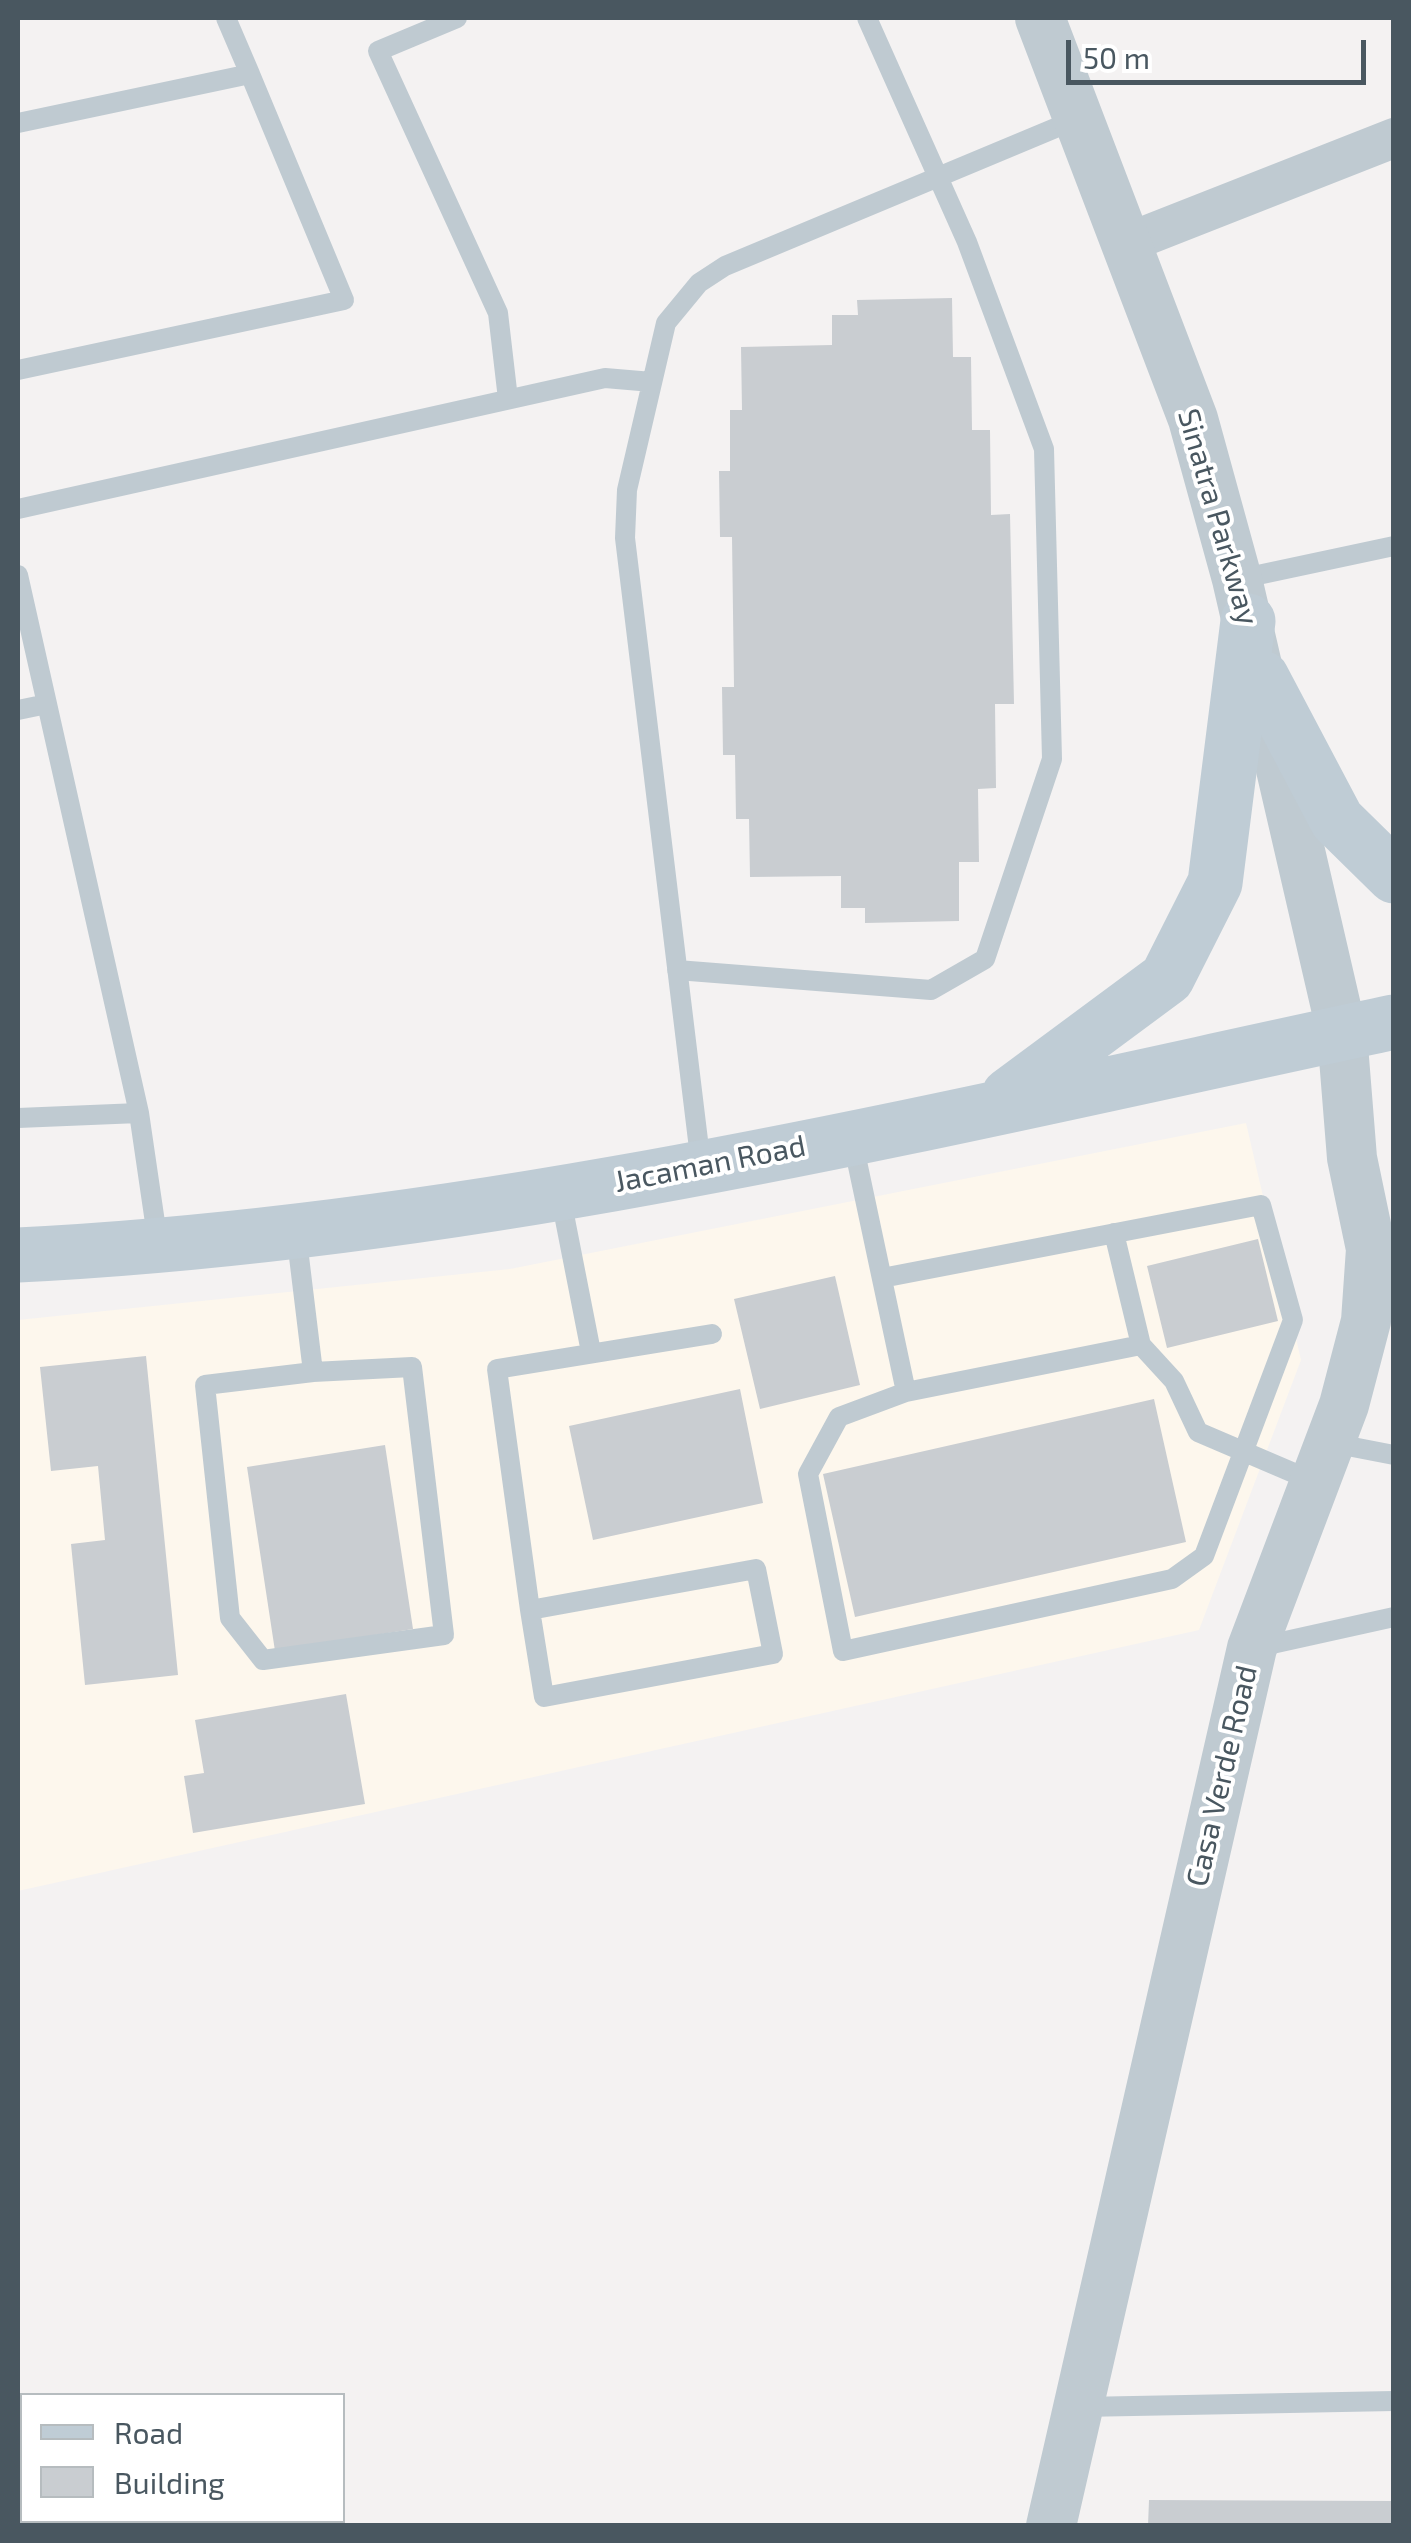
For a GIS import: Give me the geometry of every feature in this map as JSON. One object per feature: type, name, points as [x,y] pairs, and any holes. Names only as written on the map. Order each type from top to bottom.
[{"type":"main road","points":[[992,1107],[1167,978],[1215,883],[1243,600]]},
{"type":"main road","points":[[1262,678],[1337,820],[1394,876]]},
{"type":"main road","name":"Jacaman Road","points":[[18,1255],[296,1230],[560,1192],[851,1136],[1368,1027]]},
{"type":"street","name":"Sinatra Parkway","points":[[1040,18],[1193,419],[1262,678],[1368,1027]]},
{"type":"street","points":[[1127,243],[1394,138]]},
{"type":"street","name":"Casa Verde Road","points":[[1052,2526],[1252,1648],[1322,1462],[1366,1321],[1372,1249],[1352,1158],[1368,1027]]},
{"type":"lane","points":[[18,370],[344,300],[226,18]]},
{"type":"lane","points":[[457,18],[378,51],[498,312],[508,399]]},
{"type":"lane","points":[[677,970],[931,990],[985,959],[1052,759],[1044,449],[967,242],[867,18]]},
{"type":"lane","points":[[18,123],[250,74]]},
{"type":"lane","points":[[702,1166],[625,538],[627,490],[666,323],[699,283],[725,266],[1079,118]]},
{"type":"lane","points":[[18,509],[606,378],[652,382]]},
{"type":"lane","points":[[1243,600],[1394,546]]},
{"type":"lane","points":[[18,575],[139,1114],[158,1244]]},
{"type":"lane","points":[[18,710],[46,704]]},
{"type":"lane","points":[[18,1118],[139,1114]]},
{"type":"lane","points":[[851,1136],[906,1392]]},
{"type":"lane","points":[[560,1192],[591,1352]]},
{"type":"lane","points":[[882,1278],[1260,1205],[1292,1320],[1204,1556],[1172,1579],[843,1650],[808,1474],[840,1417],[906,1392],[1141,1344]]},
{"type":"lane","points":[[296,1230],[313,1372]]},
{"type":"lane","points":[[1114,1233],[1141,1344],[1174,1381],[1198,1432],[1243,1454],[1322,1462],[1394,1455]]},
{"type":"lane","points":[[530,1610],[756,1569],[773,1654],[544,1697],[530,1610],[496,1369],[712,1334]]},
{"type":"lane","points":[[412,1367],[444,1635],[263,1660],[230,1618],[205,1386],[313,1372],[412,1367]]},
{"type":"lane","points":[[1252,1648],[1394,1617]]},
{"type":"lane","points":[[1080,2407],[1394,2401]]},
{"type":"shaded area","points":[[1246,1123],[1301,1360],[1199,1630],[18,1891],[18,1320],[510,1269]]},
{"type":"building","points":[[952,298],[953,357],[971,357],[972,430],[990,430],[991,515],[1010,514],[1014,704],[995,704],[996,788],[978,789],[979,862],[959,862],[959,921],[865,923],[865,908],[841,908],[841,876],[750,877],[749,819],[736,819],[735,755],[723,755],[722,687],[734,687],[732,537],[720,537],[719,471],[730,471],[730,410],[742,410],[741,347],[832,345],[832,315],[858,315],[857,300]]},
{"type":"building","points":[[1258,1239],[1278,1321],[1167,1348],[1147,1266]]},
{"type":"building","points":[[835,1276],[860,1385],[760,1409],[734,1299]]},
{"type":"building","points":[[146,1356],[178,1675],[85,1685],[71,1544],[105,1540],[98,1466],[51,1471],[40,1367]]},
{"type":"building","points":[[740,1389],[763,1503],[593,1540],[569,1426]]},
{"type":"building","points":[[1154,1399],[1186,1542],[855,1617],[823,1474]]},
{"type":"building","points":[[385,1445],[413,1629],[275,1651],[247,1467]]},
{"type":"building","points":[[346,1694],[365,1804],[193,1833],[184,1776],[204,1773],[195,1720]]},
{"type":"building","points":[[1149,2500],[1394,2501],[1394,2526],[1148,2526]]}]
